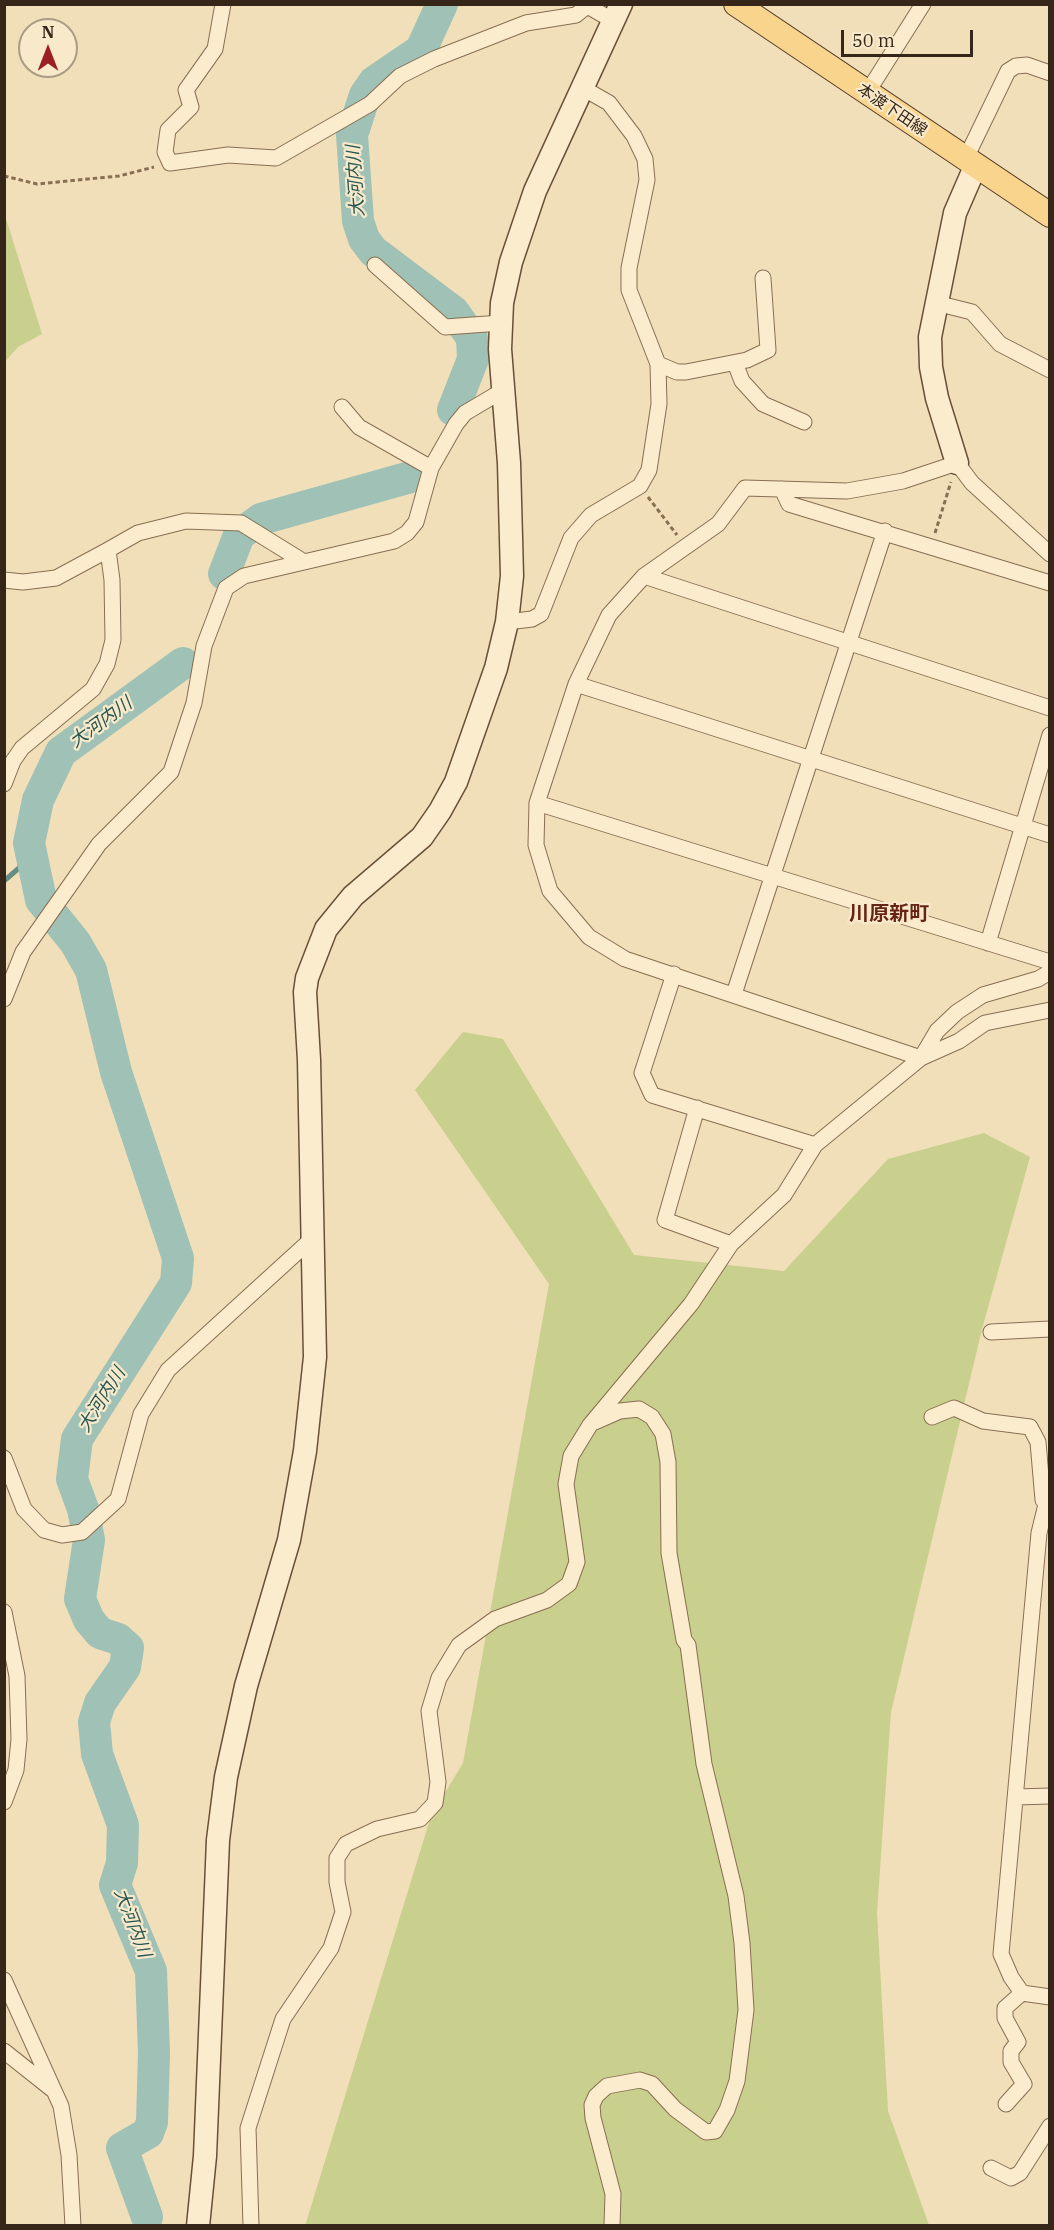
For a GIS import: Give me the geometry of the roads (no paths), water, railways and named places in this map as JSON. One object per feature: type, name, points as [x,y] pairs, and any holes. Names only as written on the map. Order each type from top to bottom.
[{"type":"main road","name":"本渡下田線","points":[[736,4],[970,164],[1050,215]]},
{"type":"street","points":[[198,2226],[205,2156],[218,1840],[234,1738],[289,1540],[305,1451],[315,1357],[314,1237],[305,992],[307,978],[326,929],[353,896],[422,837],[446,802],[456,782],[496,668],[507,622],[512,576],[509,463],[502,391],[502,303],[511,262],[534,191],[617,12],[585,5],[576,15],[526,23],[434,59],[400,76],[370,104],[276,158],[228,155],[170,163],[165,152],[168,130],[191,107],[186,90],[215,49],[223,4]]},
{"type":"street","points":[[867,93],[923,4]]},
{"type":"street","points":[[1050,73],[1027,65],[1016,66],[1008,71],[970,164],[955,213],[930,337],[931,367],[957,463],[972,483],[1050,554]]},
{"type":"street","points":[[507,622],[532,619],[541,614],[571,538],[591,515],[640,486],[649,470],[659,404],[658,364],[629,290],[629,268],[647,180],[645,159],[634,136],[609,102],[581,87]]},
{"type":"street","points":[[375,265],[445,327],[501,323]]},
{"type":"street","points":[[658,364],[677,372],[686,372],[747,360],[768,350],[763,278]]},
{"type":"street","points":[[936,303],[972,312],[1000,344],[1050,370]]},
{"type":"street","points":[[735,363],[742,381],[763,404],[804,422]]},
{"type":"street","points":[[4,999],[15,968],[51,910],[99,844],[171,772],[194,703],[204,646],[226,588],[244,576],[394,541],[407,533],[417,522],[431,468],[465,413],[502,391]]},
{"type":"street","points":[[342,407],[359,427],[431,468]]},
{"type":"street","points":[[921,1058],[625,959],[589,937],[567,914],[550,891],[541,866],[535,821],[537,803],[576,684],[609,615],[644,576],[718,524],[746,488],[847,491],[903,481],[957,463]]},
{"type":"street","points":[[782,489],[789,504],[885,531],[1050,583]]},
{"type":"street","points":[[4,580],[23,582],[56,578],[76,570],[138,533],[186,521],[246,527],[304,562]]},
{"type":"street","points":[[734,994],[885,531]]},
{"type":"street","points":[[4,784],[13,761],[22,748],[93,689],[107,664],[113,640],[112,580],[108,550]]},
{"type":"street","points":[[644,576],[1050,708]]},
{"type":"street","points":[[576,684],[1050,835]]},
{"type":"street","points":[[988,943],[1050,735]]},
{"type":"street","points":[[537,803],[1050,962]]},
{"type":"street","points":[[921,1058],[938,1031],[957,1012],[982,995],[1038,979],[1050,972]]},
{"type":"street","points":[[674,974],[642,1073],[652,1095],[815,1145]]},
{"type":"street","points":[[251,2226],[248,2128],[283,2019],[331,1948],[342,1912],[337,1882],[337,1858],[346,1844],[377,1829],[420,1819],[435,1803],[438,1782],[429,1711],[439,1678],[459,1645],[495,1620],[547,1600],[569,1584],[577,1562],[566,1484],[571,1456],[590,1425],[691,1304],[732,1244],[784,1195],[815,1145],[921,1058],[959,1041],[985,1023],[1050,1010]]},
{"type":"street","points":[[697,1108],[665,1220],[732,1244]]},
{"type":"street","points":[[4,1458],[24,1509],[44,1530],[62,1535],[82,1532],[118,1499],[141,1414],[168,1370],[314,1237]]},
{"type":"street","points":[[991,1332],[1050,1329]]},
{"type":"street","points":[[932,1418],[954,1408],[983,1421],[1030,1426],[1038,1442],[1044,1512]]},
{"type":"street","points":[[590,1425],[620,1411],[639,1410],[652,1417],[663,1434],[668,1462],[669,1553],[692,1668],[704,1764],[736,1896],[742,1942],[746,2010],[737,2081],[727,2110],[715,2131],[706,2132],[675,2109],[652,2084],[640,2080],[607,2086],[596,2096],[592,2105],[593,2118],[613,2194],[612,2226]]},
{"type":"street","points":[[1050,1488],[1039,1533],[1001,1954],[1011,1977],[1022,1993],[1050,1997]]},
{"type":"street","points":[[4,1612],[17,1676],[19,1739],[16,1770],[4,1802]]},
{"type":"street","points":[[1016,1797],[1050,1796]]},
{"type":"street","points":[[4,1980],[61,2106],[69,2155],[73,2226]]},
{"type":"street","points":[[1006,2104],[1024,2084],[1011,2062],[1011,2051],[1018,2042],[1005,2018],[1005,2008],[1022,1993]]},
{"type":"street","points":[[4,2050],[56,2092]]},
{"type":"street","points":[[991,2168],[1011,2178],[1020,2173],[1050,2126]]},
{"type":"waterway","name":"大河内川","points":[[442,4],[421,50],[374,82],[365,95],[352,135],[358,221],[364,239],[373,251],[454,312],[472,338],[473,359],[453,410]]},
{"type":"waterway","name":"大河内川","points":[[224,574],[239,535],[261,519],[414,476]]},
{"type":"waterway","name":"大河内川","points":[[147,2217],[122,2148],[148,2133],[152,2122],[154,2053],[151,1971],[115,1885],[122,1863],[123,1825],[97,1754],[94,1722],[100,1703],[125,1667],[128,1648],[118,1639],[100,1633],[89,1620],[80,1599],[89,1540],[83,1509],[72,1479],[77,1439],[176,1283],[178,1258],[116,1072],[91,970],[75,942],[41,900],[29,843],[38,800],[61,752],[183,663]]},
{"type":"waterway","points":[[4,881],[19,868],[29,843]]},
{"type":"district","name":"川原新町","points":[[889,914]]}]
